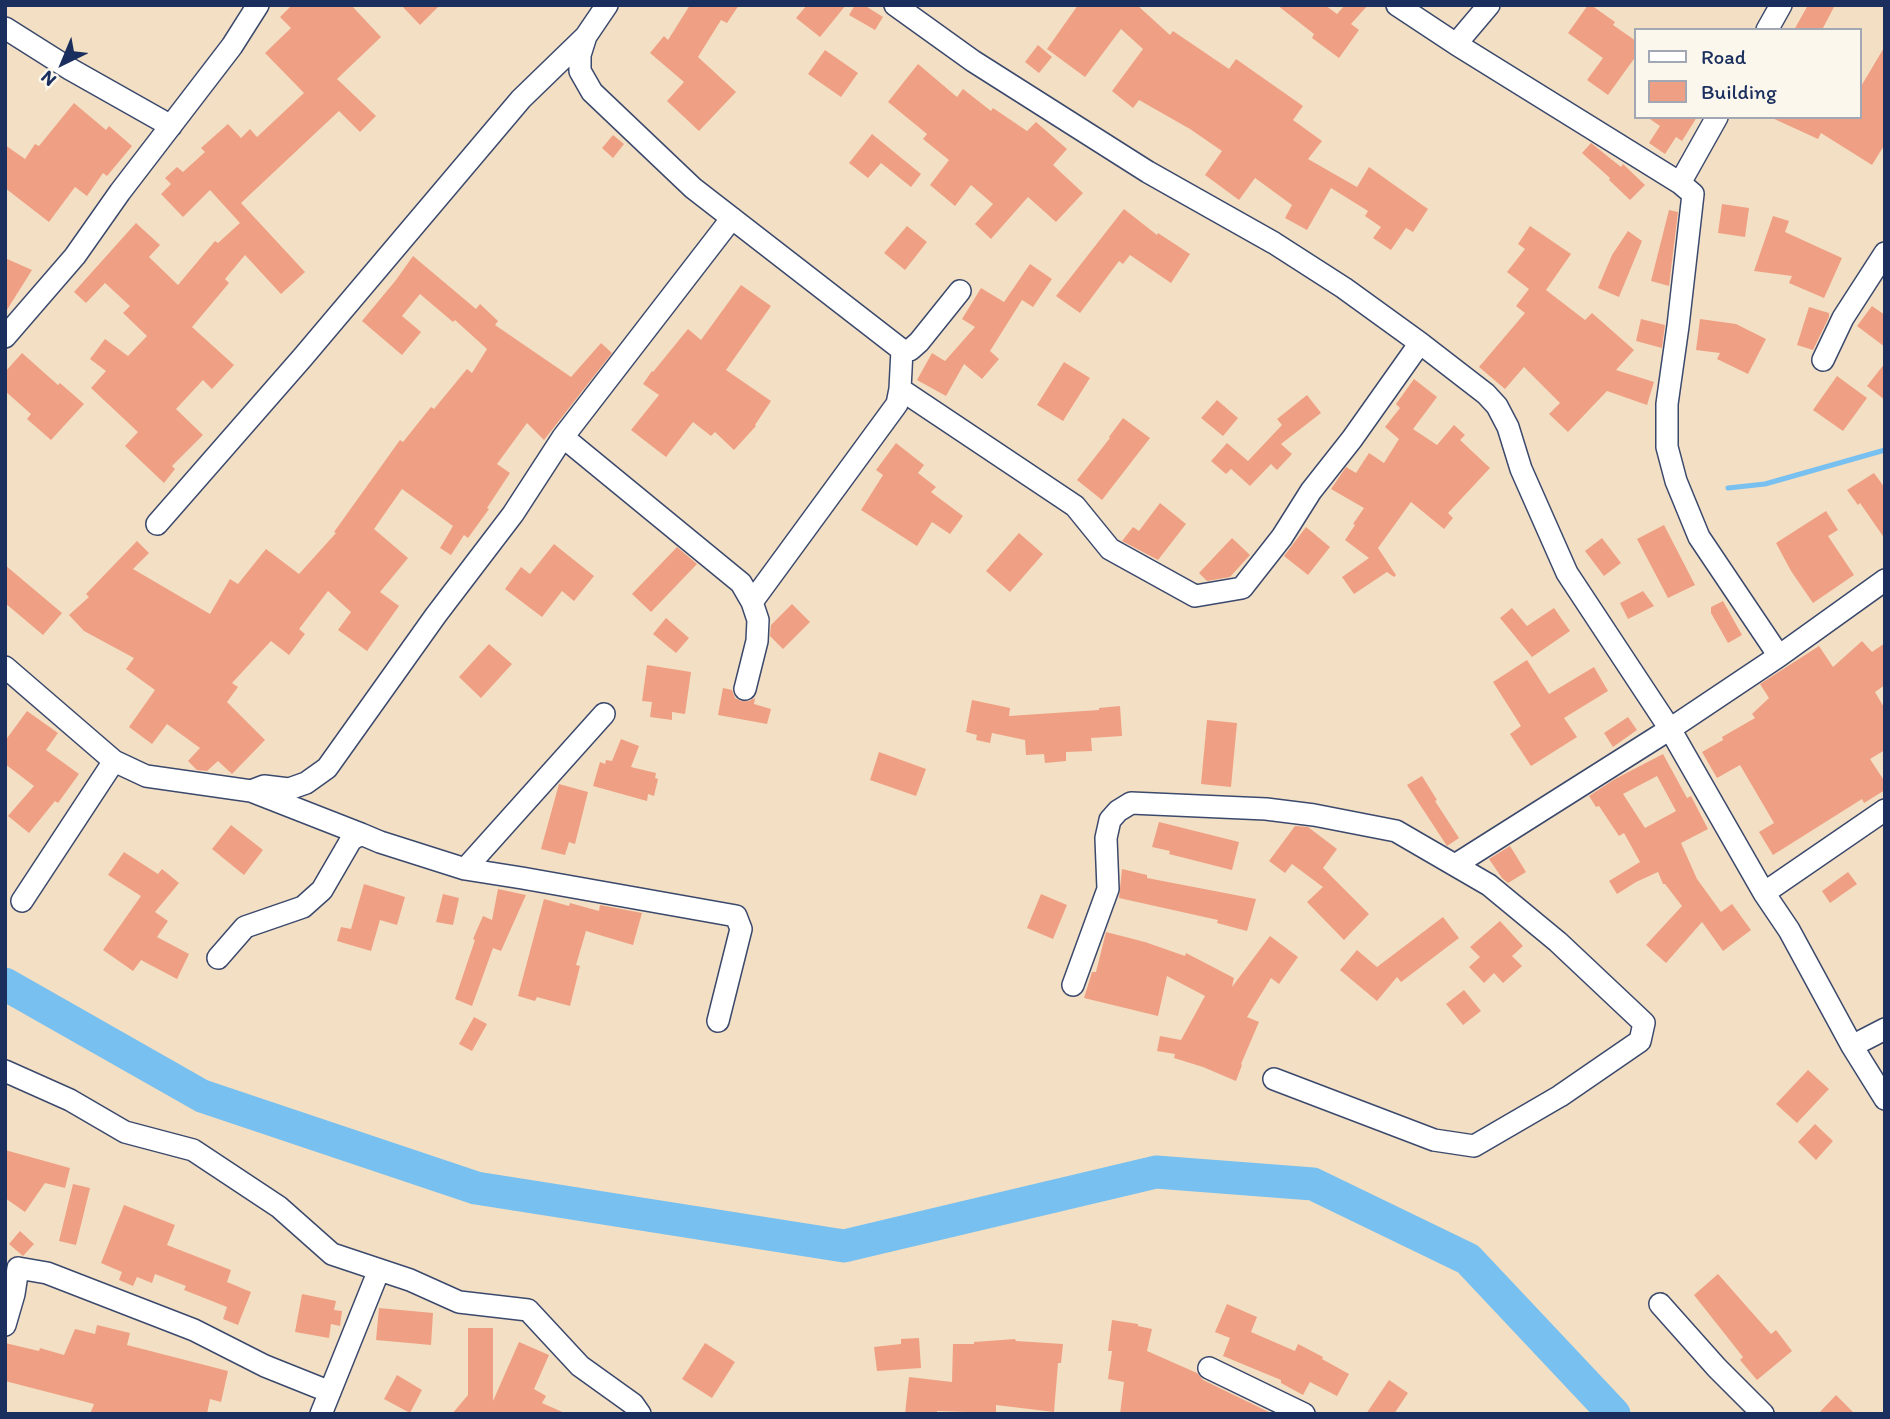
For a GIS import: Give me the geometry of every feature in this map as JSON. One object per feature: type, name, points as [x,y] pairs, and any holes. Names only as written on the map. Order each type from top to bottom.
[{"type":"street","points":[[5,337],[75,256],[120,192],[232,46],[258,5]]},
{"type":"street","points":[[157,524],[522,99],[586,36],[607,5]]},
{"type":"street","points":[[895,5],[973,61],[1148,172],[1274,243],[1344,288],[1420,343],[1497,405],[1508,427],[1521,469],[1567,573],[1670,729],[1885,1099]]},
{"type":"street","points":[[1397,5],[1680,183],[1693,194],[1667,404],[1667,447],[1676,481],[1699,537],[1779,656]]},
{"type":"street","points":[[1456,44],[1489,5]]},
{"type":"street","points":[[1768,28],[1781,5]]},
{"type":"street","points":[[5,28],[171,127]]},
{"type":"street","points":[[586,36],[580,55],[580,71],[592,92],[693,188],[902,350],[910,350],[919,342],[960,291]]},
{"type":"street","points":[[1680,183],[1716,119]]},
{"type":"street","points":[[251,791],[264,786],[289,789],[306,783],[327,768],[513,514],[563,438],[732,218]]},
{"type":"street","points":[[1823,360],[1843,318],[1885,253]]},
{"type":"street","points":[[900,389],[1075,506],[1110,549],[1195,596],[1242,588],[1282,537],[1311,491],[1352,439],[1420,343]]},
{"type":"street","points":[[752,602],[897,404],[902,350]]},
{"type":"street","points":[[563,438],[741,583],[758,620],[757,641],[744,689]]},
{"type":"street","points":[[1455,865],[1670,729],[1885,580]]},
{"type":"street","points":[[5,667],[114,761],[146,776],[251,791],[380,842],[464,869],[736,916],[741,929],[718,1021]]},
{"type":"street","points":[[464,869],[604,714]]},
{"type":"street","points":[[22,901],[114,761]]},
{"type":"street","points":[[1073,985],[1108,889],[1106,838],[1110,820],[1118,811],[1131,803],[1266,809],[1396,831],[1489,885],[1558,942],[1644,1023],[1640,1041],[1560,1096],[1474,1146],[1434,1140],[1275,1079]]},
{"type":"street","points":[[1764,893],[1885,810]]},
{"type":"street","points":[[218,958],[245,927],[303,907],[322,890],[351,840],[361,834]]},
{"type":"street","points":[[1852,1046],[1885,1029]]},
{"type":"street","points":[[5,1071],[70,1100],[125,1132],[193,1150],[279,1207],[332,1254],[410,1280],[459,1302],[528,1310],[580,1366],[633,1404],[640,1414]]},
{"type":"street","points":[[5,1325],[18,1268],[47,1273],[194,1330],[265,1366],[330,1392]]},
{"type":"street","points":[[321,1414],[379,1270]]},
{"type":"street","points":[[1660,1304],[1717,1368],[1763,1414]]},
{"type":"street","points":[[1209,1368],[1304,1414]]},
{"type":"building","points":[[292,5],[351,5],[381,37],[337,79],[376,116],[360,132],[339,111],[241,203],[305,272],[281,294],[245,255],[225,279],[229,283],[192,327],[234,365],[212,389],[203,380],[176,409],[203,435],[172,466],[175,469],[164,483],[125,446],[138,432],[91,388],[106,371],[90,359],[105,339],[128,356],[147,336],[123,313],[130,306],[105,283],[86,303],[74,292],[136,223],[160,245],[149,257],[178,285],[215,241],[218,243],[240,223],[210,190],[183,217],[161,194],[171,184],[165,178],[177,167],[183,172],[205,152],[201,148],[228,124],[241,138],[250,129],[257,137],[304,93],[265,53],[291,28],[280,17]]},
{"type":"building","points":[[401,5],[440,5],[420,25]]},
{"type":"building","points":[[690,5],[739,5],[727,23],[721,20],[698,57],[736,92],[699,131],[667,101],[684,82],[650,53],[664,36],[668,40]]},
{"type":"building","points":[[807,5],[846,5],[820,37],[796,18]]},
{"type":"building","points":[[855,5],[864,5],[883,17],[875,30],[849,15]]},
{"type":"building","points":[[1078,5],[1137,5],[1170,35],[1173,31],[1229,69],[1236,59],[1303,106],[1293,120],[1322,141],[1308,159],[1357,187],[1369,167],[1428,209],[1413,232],[1406,228],[1391,250],[1373,238],[1381,227],[1365,216],[1368,211],[1331,188],[1307,230],[1285,218],[1292,205],[1255,178],[1239,200],[1205,175],[1222,151],[1139,100],[1133,108],[1112,91],[1143,49],[1121,29],[1085,77],[1047,49]]},
{"type":"building","points":[[1277,5],[1325,5],[1337,14],[1345,5],[1368,5],[1351,24],[1359,30],[1339,58],[1312,38],[1314,34]]},
{"type":"building","points":[[1588,5],[1591,5],[1634,40],[1634,59],[1608,95],[1587,80],[1603,58],[1568,33]]},
{"type":"building","points":[[1808,5],[1835,5],[1823,28],[1795,28]]},
{"type":"building","points":[[1038,45],[1052,57],[1039,73],[1025,62]]},
{"type":"building","points":[[1885,46],[1885,144],[1872,165],[1821,133],[1818,139],[1774,119],[1862,119],[1862,85]]},
{"type":"building","points":[[825,50],[858,73],[841,97],[808,74]]},
{"type":"building","points":[[918,64],[957,97],[963,89],[991,111],[993,108],[1027,131],[1036,122],[1067,149],[1053,165],[1083,193],[1056,222],[1028,197],[991,239],[975,224],[993,204],[971,185],[955,206],[930,185],[949,160],[923,139],[927,134],[888,102]]},
{"type":"building","points":[[74,103],[106,130],[109,126],[132,146],[107,176],[103,173],[87,196],[75,187],[49,222],[5,188],[5,145],[25,159],[35,144],[39,146]]},
{"type":"building","points":[[1650,119],[1696,119],[1682,141],[1676,137],[1665,154],[1649,143],[1660,126]]},
{"type":"building","points":[[872,134],[921,174],[911,187],[881,163],[868,178],[849,163]]},
{"type":"building","points":[[613,135],[624,144],[613,158],[602,148]]},
{"type":"building","points":[[1591,143],[1621,167],[1623,164],[1645,185],[1630,200],[1582,153]]},
{"type":"building","points":[[1722,204],[1749,208],[1745,237],[1718,233]]},
{"type":"building","points":[[1124,209],[1157,235],[1158,233],[1190,254],[1171,283],[1130,255],[1123,264],[1119,261],[1080,313],[1056,296]]},
{"type":"building","points":[[1669,210],[1678,212],[1669,286],[1651,281]]},
{"type":"building","points":[[1773,216],[1789,221],[1785,232],[1842,258],[1824,298],[1789,283],[1792,276],[1754,271]]},
{"type":"building","points":[[907,226],[927,242],[905,270],[884,253]]},
{"type":"building","points":[[1530,226],[1571,254],[1546,290],[1585,320],[1592,313],[1634,350],[1616,370],[1654,382],[1647,405],[1607,391],[1568,432],[1549,414],[1560,403],[1524,367],[1505,389],[1479,367],[1525,313],[1516,306],[1529,289],[1507,272],[1525,249],[1518,244]]},
{"type":"building","points":[[1628,231],[1642,241],[1619,297],[1598,288],[1612,255]]},
{"type":"building","points":[[413,256],[476,309],[480,304],[498,321],[495,325],[571,377],[601,343],[612,353],[544,440],[527,423],[497,464],[510,473],[487,508],[489,509],[468,538],[464,535],[451,555],[440,548],[453,526],[402,489],[374,529],[408,558],[380,592],[399,606],[367,651],[338,630],[351,612],[328,591],[299,629],[305,634],[289,655],[271,641],[232,683],[238,687],[227,702],[265,740],[232,774],[218,761],[207,771],[197,770],[188,761],[200,748],[167,724],[152,744],[129,727],[155,690],[126,669],[134,658],[84,631],[69,615],[89,597],[86,594],[137,541],[149,553],[133,569],[210,614],[230,579],[238,584],[266,549],[299,574],[336,533],[334,532],[400,440],[403,442],[467,369],[472,373],[487,349],[455,320],[453,322],[420,294],[402,316],[421,332],[402,355],[362,321]]},
{"type":"building","points":[[5,258],[32,270],[5,313]]},
{"type":"building","points":[[1030,264],[1052,279],[1033,307],[1022,300],[990,351],[999,359],[982,379],[964,364],[946,396],[917,380],[932,353],[945,361],[975,327],[962,319],[981,288],[1004,302]]},
{"type":"building","points":[[741,285],[771,306],[726,370],[771,401],[756,426],[734,450],[715,432],[711,436],[693,422],[666,457],[631,430],[659,395],[643,384],[688,329],[701,340]]},
{"type":"building","points":[[1872,306],[1885,315],[1885,347],[1857,326]]},
{"type":"building","points":[[1809,307],[1829,313],[1813,350],[1797,345]]},
{"type":"building","points":[[1641,319],[1665,325],[1662,348],[1636,341]]},
{"type":"building","points":[[1700,319],[1736,324],[1766,339],[1748,374],[1717,359],[1720,353],[1696,350]]},
{"type":"building","points":[[22,353],[84,404],[51,440],[27,419],[31,414],[5,391],[5,372]]},
{"type":"building","points":[[1064,362],[1090,378],[1063,421],[1037,405]]},
{"type":"building","points":[[1885,363],[1885,400],[1867,386]]},
{"type":"building","points":[[1837,376],[1867,398],[1843,431],[1813,410]]},
{"type":"building","points":[[1414,379],[1437,397],[1413,429],[1437,445],[1454,425],[1465,435],[1460,440],[1490,468],[1448,513],[1453,518],[1444,529],[1411,502],[1378,548],[1396,575],[1394,577],[1387,572],[1354,594],[1342,577],[1369,558],[1345,540],[1364,508],[1331,489],[1346,467],[1356,473],[1369,453],[1384,463],[1399,439],[1385,427],[1400,408],[1396,404]]},
{"type":"building","points":[[1307,395],[1321,413],[1281,444],[1292,454],[1277,470],[1271,464],[1250,486],[1231,469],[1226,474],[1211,461],[1227,443],[1248,461],[1282,425],[1277,419]]},
{"type":"building","points":[[1217,400],[1238,418],[1223,436],[1201,418]]},
{"type":"building","points":[[1123,418],[1150,438],[1102,500],[1077,480]]},
{"type":"building","points":[[896,443],[924,465],[918,473],[936,487],[931,492],[963,516],[950,534],[932,522],[917,546],[861,510],[883,475],[876,470]]},
{"type":"building","points":[[1874,473],[1885,488],[1885,539],[1860,503],[1858,505],[1847,490]]},
{"type":"building","points":[[1160,503],[1186,524],[1158,560],[1122,541],[1133,527],[1139,531]]},
{"type":"building","points":[[1826,511],[1838,530],[1828,536],[1854,575],[1813,603],[1776,543]]},
{"type":"building","points":[[1664,525],[1695,585],[1668,598],[1637,539]]},
{"type":"building","points":[[1306,527],[1330,547],[1308,575],[1284,556]]},
{"type":"building","points":[[1019,533],[1043,554],[1010,592],[986,571]]},
{"type":"building","points":[[1232,538],[1250,555],[1230,577],[1207,581],[1199,573]]},
{"type":"building","points":[[1602,538],[1621,563],[1604,576],[1585,551]]},
{"type":"building","points":[[554,544],[594,576],[574,601],[562,591],[542,617],[505,589],[521,567],[530,574]]},
{"type":"building","points":[[677,547],[697,564],[651,612],[632,594]]},
{"type":"building","points":[[5,565],[62,613],[43,635],[5,603]]},
{"type":"building","points":[[1643,591],[1654,606],[1628,619],[1620,603]]},
{"type":"building","points":[[1723,601],[1742,635],[1728,643],[1711,613],[1711,607]]},
{"type":"building","points":[[792,604],[810,622],[783,649],[770,636],[771,625]]},
{"type":"building","points":[[1512,608],[1527,626],[1554,608],[1570,631],[1532,657],[1500,618]]},
{"type":"building","points":[[666,618],[689,638],[676,653],[653,634]]},
{"type":"building","points":[[1862,641],[1872,652],[1885,643],[1885,685],[1875,692],[1885,709],[1885,750],[1870,759],[1885,782],[1885,790],[1864,803],[1862,799],[1773,855],[1759,832],[1774,823],[1740,765],[1717,778],[1702,752],[1755,718],[1752,714],[1769,698],[1760,684],[1819,646],[1833,667]]},
{"type":"building","points":[[489,644],[512,664],[481,698],[459,677]]},
{"type":"building","points":[[1527,660],[1549,694],[1594,667],[1608,691],[1564,718],[1577,737],[1531,766],[1510,734],[1521,726],[1493,682]]},
{"type":"building","points":[[647,665],[691,672],[685,714],[672,712],[672,720],[650,717],[652,702],[642,701]]},
{"type":"building","points":[[723,688],[732,690],[735,698],[741,701],[755,698],[754,704],[771,709],[767,724],[718,715]]},
{"type":"building","points":[[972,700],[1010,708],[1009,716],[1120,706],[1122,736],[1091,738],[1092,751],[1066,752],[1066,761],[1045,763],[1044,754],[1026,755],[1025,740],[992,733],[990,743],[976,740],[977,735],[966,732]]},
{"type":"building","points":[[27,711],[58,733],[46,750],[79,774],[58,803],[55,801],[29,833],[8,816],[34,786],[5,764],[5,741]]},
{"type":"building","points":[[1628,717],[1637,730],[1613,747],[1604,733]]},
{"type":"building","points":[[1207,720],[1237,723],[1231,787],[1201,784]]},
{"type":"building","points":[[621,739],[639,746],[631,767],[656,773],[655,778],[658,779],[654,796],[648,794],[647,801],[593,786],[600,762],[605,764],[606,760],[612,761]]},
{"type":"building","points":[[879,752],[926,769],[916,796],[870,780]]},
{"type":"building","points":[[1663,754],[1687,798],[1691,796],[1708,829],[1681,843],[1697,879],[1721,912],[1732,904],[1751,930],[1723,951],[1702,922],[1666,963],[1646,945],[1682,906],[1663,884],[1658,872],[1617,894],[1609,881],[1640,862],[1624,833],[1619,836],[1589,796]],"holes":[[[1657,776],[1676,811],[1645,828],[1623,794]]]},
{"type":"building","points":[[1422,776],[1459,838],[1447,846],[1407,785]]},
{"type":"building","points":[[559,784],[588,792],[575,844],[569,842],[565,855],[541,849]]},
{"type":"building","points":[[1159,822],[1239,842],[1232,870],[1152,847]]},
{"type":"building","points":[[231,825],[263,850],[244,875],[212,849]]},
{"type":"building","points":[[1295,826],[1308,827],[1337,849],[1323,868],[1369,914],[1344,940],[1307,902],[1323,887],[1292,864],[1285,873],[1269,861]]},
{"type":"building","points":[[1510,846],[1526,872],[1508,883],[1489,859]]},
{"type":"building","points":[[124,852],[158,874],[162,869],[179,883],[155,912],[168,921],[157,937],[189,954],[177,979],[141,960],[133,971],[103,950],[141,896],[108,875]]},
{"type":"building","points":[[1122,869],[1147,875],[1147,878],[1256,899],[1247,931],[1217,923],[1218,920],[1119,898]]},
{"type":"building","points":[[1848,872],[1857,884],[1830,903],[1822,891]]},
{"type":"building","points":[[364,884],[405,897],[397,925],[380,920],[371,951],[337,941],[341,927],[351,929]]},
{"type":"building","points":[[498,889],[526,895],[501,951],[493,948],[472,1006],[455,999],[475,940],[473,939],[483,916],[492,920]]},
{"type":"building","points":[[443,894],[459,898],[453,925],[436,922]]},
{"type":"building","points":[[1041,894],[1067,905],[1053,939],[1027,928]]},
{"type":"building","points":[[544,899],[599,911],[600,905],[642,913],[633,945],[586,931],[576,965],[580,966],[570,1006],[537,997],[535,1001],[518,996]]},
{"type":"building","points":[[1443,917],[1459,938],[1401,982],[1397,977],[1377,1001],[1340,970],[1357,950],[1377,967]]},
{"type":"building","points":[[1500,921],[1523,946],[1512,956],[1522,966],[1503,983],[1494,973],[1484,983],[1469,967],[1480,957],[1470,947]]},
{"type":"building","points":[[1106,932],[1185,956],[1186,953],[1234,978],[1232,987],[1270,936],[1298,957],[1279,984],[1271,978],[1247,1017],[1259,1022],[1236,1081],[1174,1058],[1175,1054],[1157,1051],[1160,1036],[1181,1040],[1205,996],[1167,976],[1158,1016],[1084,998],[1092,972],[1096,972]]},
{"type":"building","points":[[1464,990],[1481,1011],[1463,1025],[1446,1004]]},
{"type":"building","points":[[474,1017],[487,1024],[472,1051],[459,1044]]},
{"type":"building","points":[[1808,1070],[1829,1089],[1797,1123],[1776,1104]]},
{"type":"building","points":[[1815,1124],[1833,1141],[1816,1160],[1798,1142]]},
{"type":"building","points":[[5,1150],[70,1168],[65,1188],[45,1183],[25,1212],[5,1198]]},
{"type":"building","points":[[73,1184],[90,1188],[76,1245],[59,1241]]},
{"type":"building","points":[[124,1205],[175,1225],[167,1245],[231,1270],[227,1282],[251,1292],[238,1325],[223,1319],[227,1307],[184,1290],[186,1286],[155,1274],[152,1283],[137,1277],[133,1286],[119,1280],[122,1272],[101,1263]]},
{"type":"building","points":[[20,1231],[34,1244],[23,1256],[9,1244]]},
{"type":"building","points":[[1718,1274],[1771,1334],[1776,1330],[1792,1351],[1757,1380],[1740,1360],[1743,1357],[1694,1295]]},
{"type":"building","points":[[302,1294],[336,1301],[334,1310],[342,1311],[340,1326],[331,1324],[329,1338],[295,1332]]},
{"type":"building","points":[[1227,1304],[1257,1317],[1251,1332],[1295,1351],[1298,1344],[1349,1374],[1337,1396],[1310,1382],[1303,1395],[1281,1383],[1281,1380],[1223,1356],[1230,1338],[1215,1332]]},
{"type":"building","points":[[379,1308],[433,1313],[431,1345],[376,1340]]},
{"type":"building","points":[[1112,1320],[1152,1329],[1147,1351],[1197,1373],[1203,1380],[1273,1414],[1120,1414],[1124,1382],[1108,1379]]},
{"type":"building","points":[[97,1325],[130,1333],[127,1345],[228,1371],[221,1402],[210,1399],[207,1414],[90,1414],[94,1404],[5,1381],[5,1343],[64,1355],[75,1329],[95,1334]]},
{"type":"building","points":[[468,1328],[493,1328],[493,1401],[519,1342],[549,1355],[534,1389],[546,1396],[542,1403],[567,1414],[452,1414],[468,1395]]},
{"type":"building","points":[[919,1338],[921,1368],[877,1371],[874,1347],[901,1344],[901,1339]]},
{"type":"building","points":[[1015,1339],[1063,1344],[1061,1363],[1058,1363],[1054,1412],[996,1405],[996,1413],[937,1411],[937,1414],[905,1414],[909,1377],[952,1382],[953,1344]]},
{"type":"building","points":[[705,1343],[735,1362],[712,1398],[682,1379]]},
{"type":"building","points":[[397,1375],[422,1390],[410,1413],[384,1399]]},
{"type":"building","points":[[1389,1380],[1408,1393],[1394,1414],[1366,1414]]},
{"type":"building","points":[[1836,1395],[1855,1414],[1818,1414]]},
{"type":"waterway","points":[[1728,488],[1765,484],[1885,450]]},
{"type":"waterway","points":[[5,984],[202,1096],[476,1188],[844,1246],[1156,1172],[1313,1184],[1468,1259],[1614,1414]]}]
